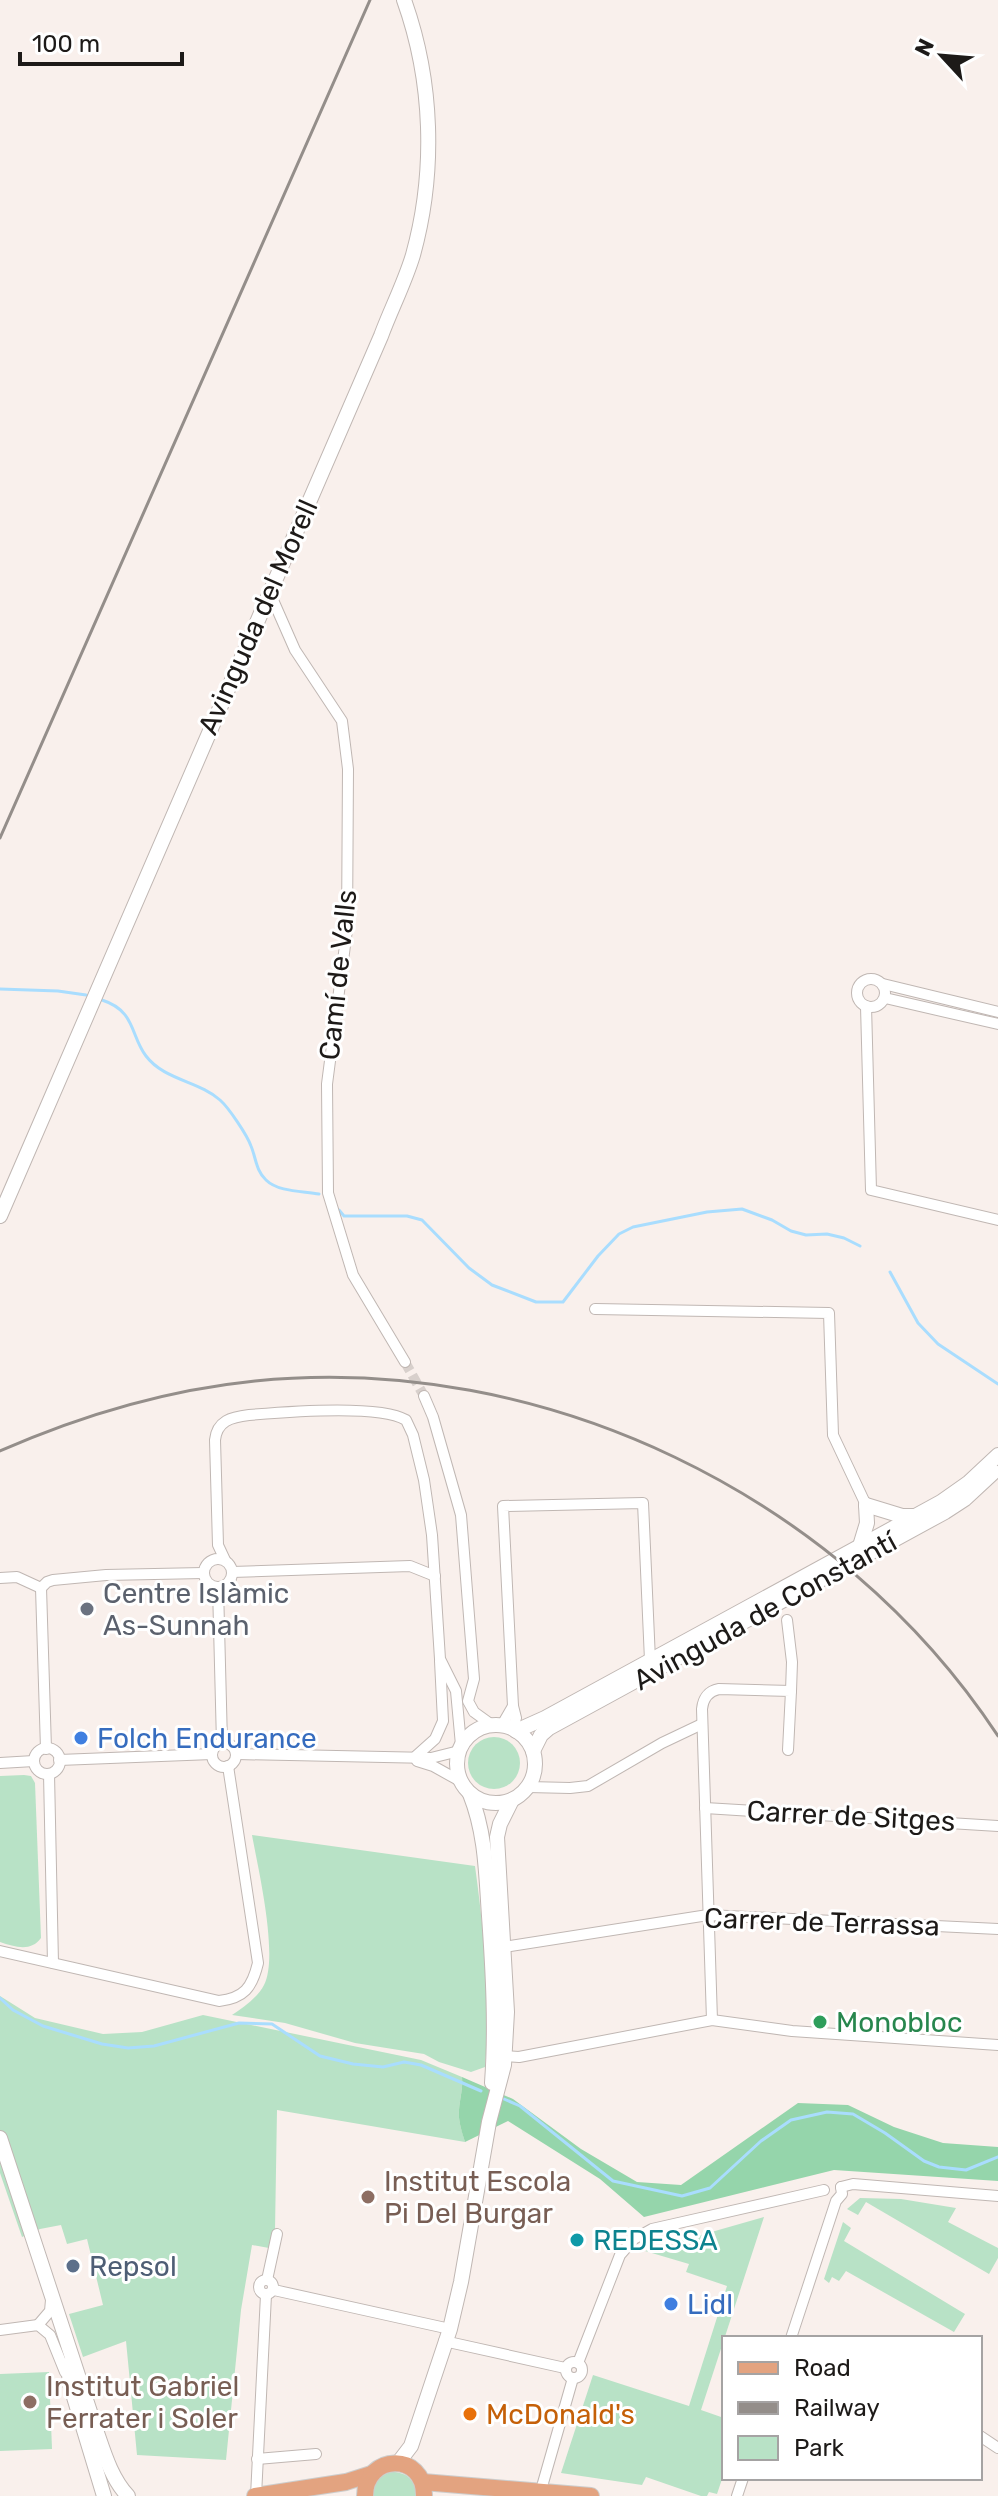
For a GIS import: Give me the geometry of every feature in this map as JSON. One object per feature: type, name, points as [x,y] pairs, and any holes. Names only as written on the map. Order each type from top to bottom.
[{"type":"main road","name":"Avinguda del Morell","points":[[0,1216],[381,336],[415,245],[423,208],[429,133],[423,70],[416,34],[404,0]]},
{"type":"main road","points":[[775,1606],[792,1590],[968,1483],[998,1455]]},
{"type":"main road","name":"Avinguda de Constantí","points":[[533,1751],[546,1731],[569,1717],[743,1624],[965,1499],[998,1468]]},
{"type":"main road","points":[[569,1717],[651,1663],[860,1546],[965,1499]]},
{"type":"main road","points":[[866,1505],[902,1516],[916,1516]]},
{"type":"main road","points":[[866,1505],[886,1535]]},
{"type":"main road","points":[[860,1546],[867,1523],[866,1505]]},
{"type":"main road","points":[[255,2496],[346,2482],[371,2474],[383,2465],[398,2463],[413,2446],[448,2337],[461,2282],[489,2122],[505,2056],[507,2012],[504,1947],[491,1847],[470,1794],[460,1781],[456,1766],[462,1745],[475,1731],[545,1718],[706,1636],[743,1624]]},
{"type":"main road","points":[[489,2122],[493,2065],[491,1847],[512,1800],[528,1787],[534,1773],[533,1751],[528,1742],[506,1727]]},
{"type":"main road","points":[[470,1794],[490,1803],[512,1800]]},
{"type":"main road","points":[[492,1962],[497,2051],[505,2056]]},
{"type":"main road","points":[[0,2138],[109,2465],[128,2496]]},
{"type":"main road","points":[[64,2329],[70,2384],[104,2496]]},
{"type":"main road","points":[[413,2446],[421,2483]]},
{"type":"main road","points":[[398,2463],[421,2483],[591,2496]]},
{"type":"main road","points":[[365,2496],[365,2486],[371,2474]]},
{"type":"street","name":"Camí de Valls","points":[[269,591],[295,650],[342,721],[348,769],[347,930],[327,1084],[328,1193],[353,1275],[405,1362]]},
{"type":"street","points":[[998,1012],[883,984],[876,979],[861,983],[857,996],[866,1006],[871,1190],[998,1220]]},
{"type":"street","points":[[883,984],[885,998]]},
{"type":"street","points":[[866,1006],[878,1005],[885,998]]},
{"type":"street","points":[[885,998],[998,1024]]},
{"type":"street","points":[[595,1309],[829,1313],[833,1435],[866,1505]]},
{"type":"street","points":[[424,1396],[461,1515],[474,1679],[469,1705],[474,1712],[506,1727],[516,1718],[503,1506],[643,1503],[651,1663]]},
{"type":"street","points":[[232,1572],[218,1545],[215,1440],[223,1422],[249,1415],[341,1411],[392,1414],[403,1418],[409,1424],[424,1480],[434,1555],[440,1659],[442,1725],[435,1739],[416,1756]]},
{"type":"street","points":[[232,1572],[410,1566],[434,1555]]},
{"type":"street","points":[[225,1560],[219,1558],[206,1564],[203,1573],[208,1583],[218,1587],[228,1583],[232,1572]]},
{"type":"street","points":[[410,1566],[435,1576]]},
{"type":"street","points":[[46,1749],[41,1588],[53,1580],[106,1575],[203,1573]]},
{"type":"street","points":[[0,1578],[17,1577],[41,1588]]},
{"type":"street","points":[[218,1587],[222,1743]]},
{"type":"street","points":[[787,1620],[792,1662],[788,1750]]},
{"type":"street","points":[[440,1659],[456,1691],[462,1745]]},
{"type":"street","points":[[462,1745],[463,1698],[473,1664]]},
{"type":"street","points":[[712,2020],[702,1724],[704,1700],[714,1690],[791,1691]]},
{"type":"street","points":[[528,1787],[588,1786],[662,1743],[702,1724]]},
{"type":"street","points":[[222,1743],[234,1746],[237,1754],[235,1761],[228,1766],[217,1764],[212,1754],[215,1746],[222,1743]]},
{"type":"street","points":[[237,1754],[435,1757],[462,1745]]},
{"type":"street","points":[[46,1749],[55,1751],[59,1760],[56,1770],[49,1774],[40,1772],[34,1761],[38,1751],[46,1749]]},
{"type":"street","points":[[59,1760],[212,1754]]},
{"type":"street","points":[[404,1757],[428,1764],[460,1781]]},
{"type":"street","points":[[0,1763],[34,1761]]},
{"type":"street","points":[[0,1951],[219,2001],[233,1999],[247,1991],[258,1963],[228,1766]]},
{"type":"street","points":[[49,1774],[53,1963]]},
{"type":"street","name":"Carrer de Sitges","points":[[705,1808],[998,1826]]},
{"type":"street","name":"Carrer de Terrassa","points":[[504,1947],[708,1915],[998,1929]]},
{"type":"street","points":[[53,1926],[64,1966]]},
{"type":"street","points":[[38,1959],[46,1949],[53,1926]]},
{"type":"street","points":[[505,2056],[519,2057],[712,2020],[792,2031],[998,2045]]},
{"type":"street","points":[[578,2363],[620,2255],[634,2239],[652,2229],[824,2190],[830,2184],[998,2196]]},
{"type":"street","points":[[793,2336],[836,2201],[842,2194],[841,2187]]},
{"type":"street","points":[[824,2190],[827,2199],[836,2201]]},
{"type":"street","points":[[277,2234],[267,2280],[259,2286],[260,2291],[565,2368]]},
{"type":"street","points":[[0,2330],[38,2325],[50,2311],[51,2292]]},
{"type":"street","points":[[255,2496],[270,2292]]},
{"type":"street","points":[[38,2325],[50,2335],[70,2384]]},
{"type":"street","points":[[565,2368],[570,2362],[578,2363]]},
{"type":"street","points":[[573,2378],[581,2373],[578,2363]]},
{"type":"street","points":[[565,2368],[573,2378]]},
{"type":"street","points":[[541,2490],[573,2378]]},
{"type":"street","points":[[257,2459],[316,2454]]},
{"type":"green space","points":[[494,1737],[512,1745],[520,1763],[512,1781],[494,1789],[476,1781],[468,1763],[476,1745]]},
{"type":"green space","points":[[0,1776],[31,1776],[35,1783],[41,1938],[32,1945],[22,1947],[0,1942]]},
{"type":"green space","points":[[252,1835],[475,1866],[486,1966],[485,2067],[471,2072],[424,2054],[355,2043],[285,2023],[232,2015],[258,1994],[268,1972],[266,1912]]},
{"type":"green space","points":[[0,1996],[35,2018],[103,2034],[142,2032],[203,2015],[421,2060],[462,2077],[459,2114],[465,2142],[277,2110],[275,2230],[269,2248],[252,2245],[241,2310],[226,2460],[137,2455],[126,2341],[83,2357],[69,2314],[103,2305],[87,2239],[67,2244],[61,2225],[22,2237],[0,2173]]},
{"type":"green space","points":[[462,2077],[513,2099],[581,2149],[637,2182],[681,2185],[798,2103],[848,2105],[894,2127],[943,2143],[998,2147],[998,2181],[834,2170],[644,2217],[600,2179],[508,2121],[465,2142],[459,2114]]},
{"type":"green space","points":[[860,2198],[901,2199],[956,2208],[948,2222],[998,2248],[998,2258],[989,2274],[866,2202],[858,2215],[847,2209]]},
{"type":"green space","points":[[764,2217],[725,2336],[722,2336],[722,2346],[701,2410],[722,2417],[722,2479],[717,2494],[709,2492],[707,2496],[701,2496],[646,2477],[642,2485],[561,2473],[593,2375],[689,2406],[727,2286],[686,2272],[689,2264],[645,2251]]},
{"type":"green space","points":[[843,2222],[851,2228],[844,2241],[965,2314],[954,2332],[846,2271],[839,2281],[832,2277],[829,2283],[824,2279]]},
{"type":"green space","points":[[49,2372],[52,2449],[0,2451],[0,2374]]},
{"type":"green space","points":[[390,2472],[409,2478],[416,2496],[373,2496],[377,2481]]},
{"type":"waterway","points":[[0,989],[86,995]]},
{"type":"waterway","points":[[102,1000],[121,1010],[127,1017],[141,1048],[153,1064],[202,1088],[224,1104],[246,1135],[258,1168],[266,1180],[284,1189],[319,1194]]},
{"type":"waterway","points":[[339,1210],[344,1216],[407,1216],[422,1220],[469,1268],[492,1285],[536,1302],[563,1302],[619,1234],[633,1227],[707,1212],[742,1209],[791,1231],[806,1235],[827,1234],[860,1246]]},
{"type":"waterway","points":[[890,1272],[918,1323],[938,1344],[998,1384]]},
{"type":"waterway","points":[[0,1998],[13,2010],[43,2026],[102,2044],[128,2048],[154,2046],[239,2023],[272,2024],[320,2056],[383,2067],[404,2062],[421,2065],[481,2091]]},
{"type":"waterway","points":[[504,2099],[520,2106],[613,2181],[682,2196],[710,2188],[761,2141],[791,2120],[827,2112],[853,2114],[924,2161],[939,2167],[966,2170],[998,2157]]},
{"type":"tunnel","points":[[405,1362],[424,1396]]},
{"type":"railway","points":[[0,838],[370,0]]},
{"type":"railway","points":[[0,1451],[62,1426],[125,1406],[189,1391],[255,1381],[363,1378],[470,1390],[575,1417],[675,1457],[769,1510],[856,1575],[932,1650],[998,1736]]},
{"type":"place","name":"Centre Islàmic As-Sunnah","points":[[87,1609]]},
{"type":"place","name":"Folch Endurance","points":[[81,1738]]},
{"type":"place","name":"Monobloc","points":[[820,2022]]},
{"type":"place","name":"Institut Escola Pi Del Burgar","points":[[368,2197]]},
{"type":"place","name":"REDESSA","points":[[577,2240]]},
{"type":"place","name":"Repsol","points":[[73,2266]]},
{"type":"place","name":"Lidl","points":[[671,2304]]},
{"type":"place","name":"Institut Gabriel Ferrater i Soler","points":[[30,2402]]},
{"type":"place","name":"McDonald's","points":[[470,2414]]}]
